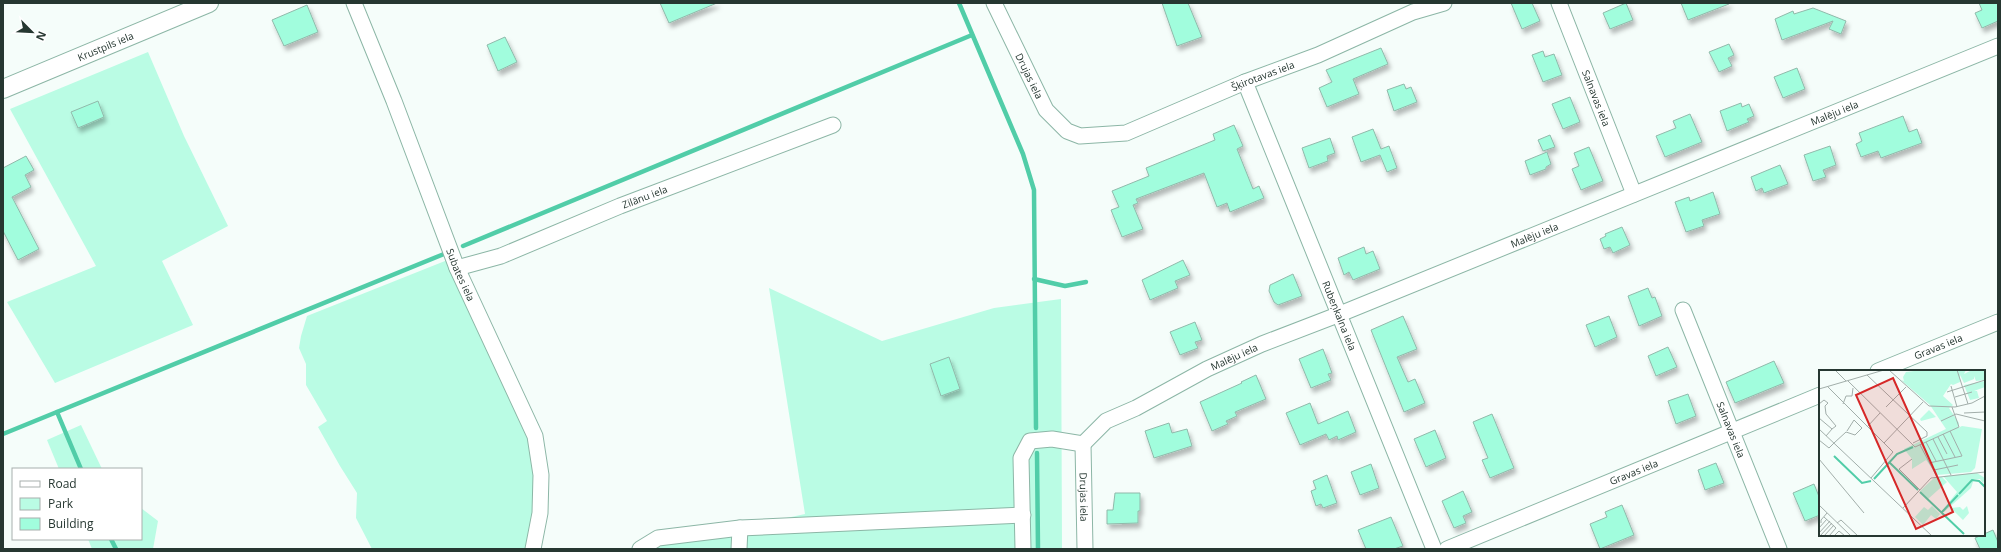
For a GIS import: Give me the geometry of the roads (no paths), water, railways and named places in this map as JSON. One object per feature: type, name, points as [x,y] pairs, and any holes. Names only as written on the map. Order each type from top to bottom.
[{"type":"street","name":"Krustpils iela","points":[[3,89],[209,3]]},
{"type":"street","name":"Subates iela","points":[[354,3],[394,101],[457,268],[534,436],[541,474],[537,549]]},
{"type":"street","name":"Drujas iela","points":[[994,3],[1046,110],[1067,131],[1080,136]]},
{"type":"street","name":"Šķirotavas iela","points":[[1080,136],[1126,133],[1245,82],[1306,60],[1413,12],[1444,3]]},
{"type":"street","name":"Salnavas iela","points":[[1559,3],[1634,194]]},
{"type":"street","name":"Malēju iela","points":[[1083,444],[1106,421],[1136,408],[1207,369],[1262,344],[1340,314],[1998,46]]},
{"type":"street","name":"Rubeņkalna iela","points":[[1245,82],[1434,549]]},
{"type":"street","name":"Zilānu iela","points":[[457,268],[501,256],[620,206],[833,125]]},
{"type":"street","name":"Salnavas iela","points":[[1683,310],[1779,549]]},
{"type":"street","name":"Gravas iela","points":[[1880,370],[1998,322]]},
{"type":"street","name":"Gravas iela","points":[[1447,549],[1819,395]]},
{"type":"street","points":[[1023,549],[1021,458],[1030,441],[1052,439],[1083,444]]},
{"type":"street","name":"Drujas iela","points":[[1083,444],[1085,549]]},
{"type":"street","points":[[640,549],[658,538],[740,528],[1023,515]]},
{"type":"street","points":[[739,549],[740,528]]},
{"type":"waterway","points":[[959,3],[1023,154],[1034,190],[1036,428]]},
{"type":"waterway","points":[[463,246],[972,35]]},
{"type":"waterway","points":[[3,434],[444,254]]},
{"type":"waterway","points":[[1034,279],[1065,286],[1086,282]]},
{"type":"waterway","points":[[57,412],[81,468]]},
{"type":"waterway","points":[[1037,453],[1038,549]]},
{"type":"waterway","points":[[112,540],[116,549]]}]
